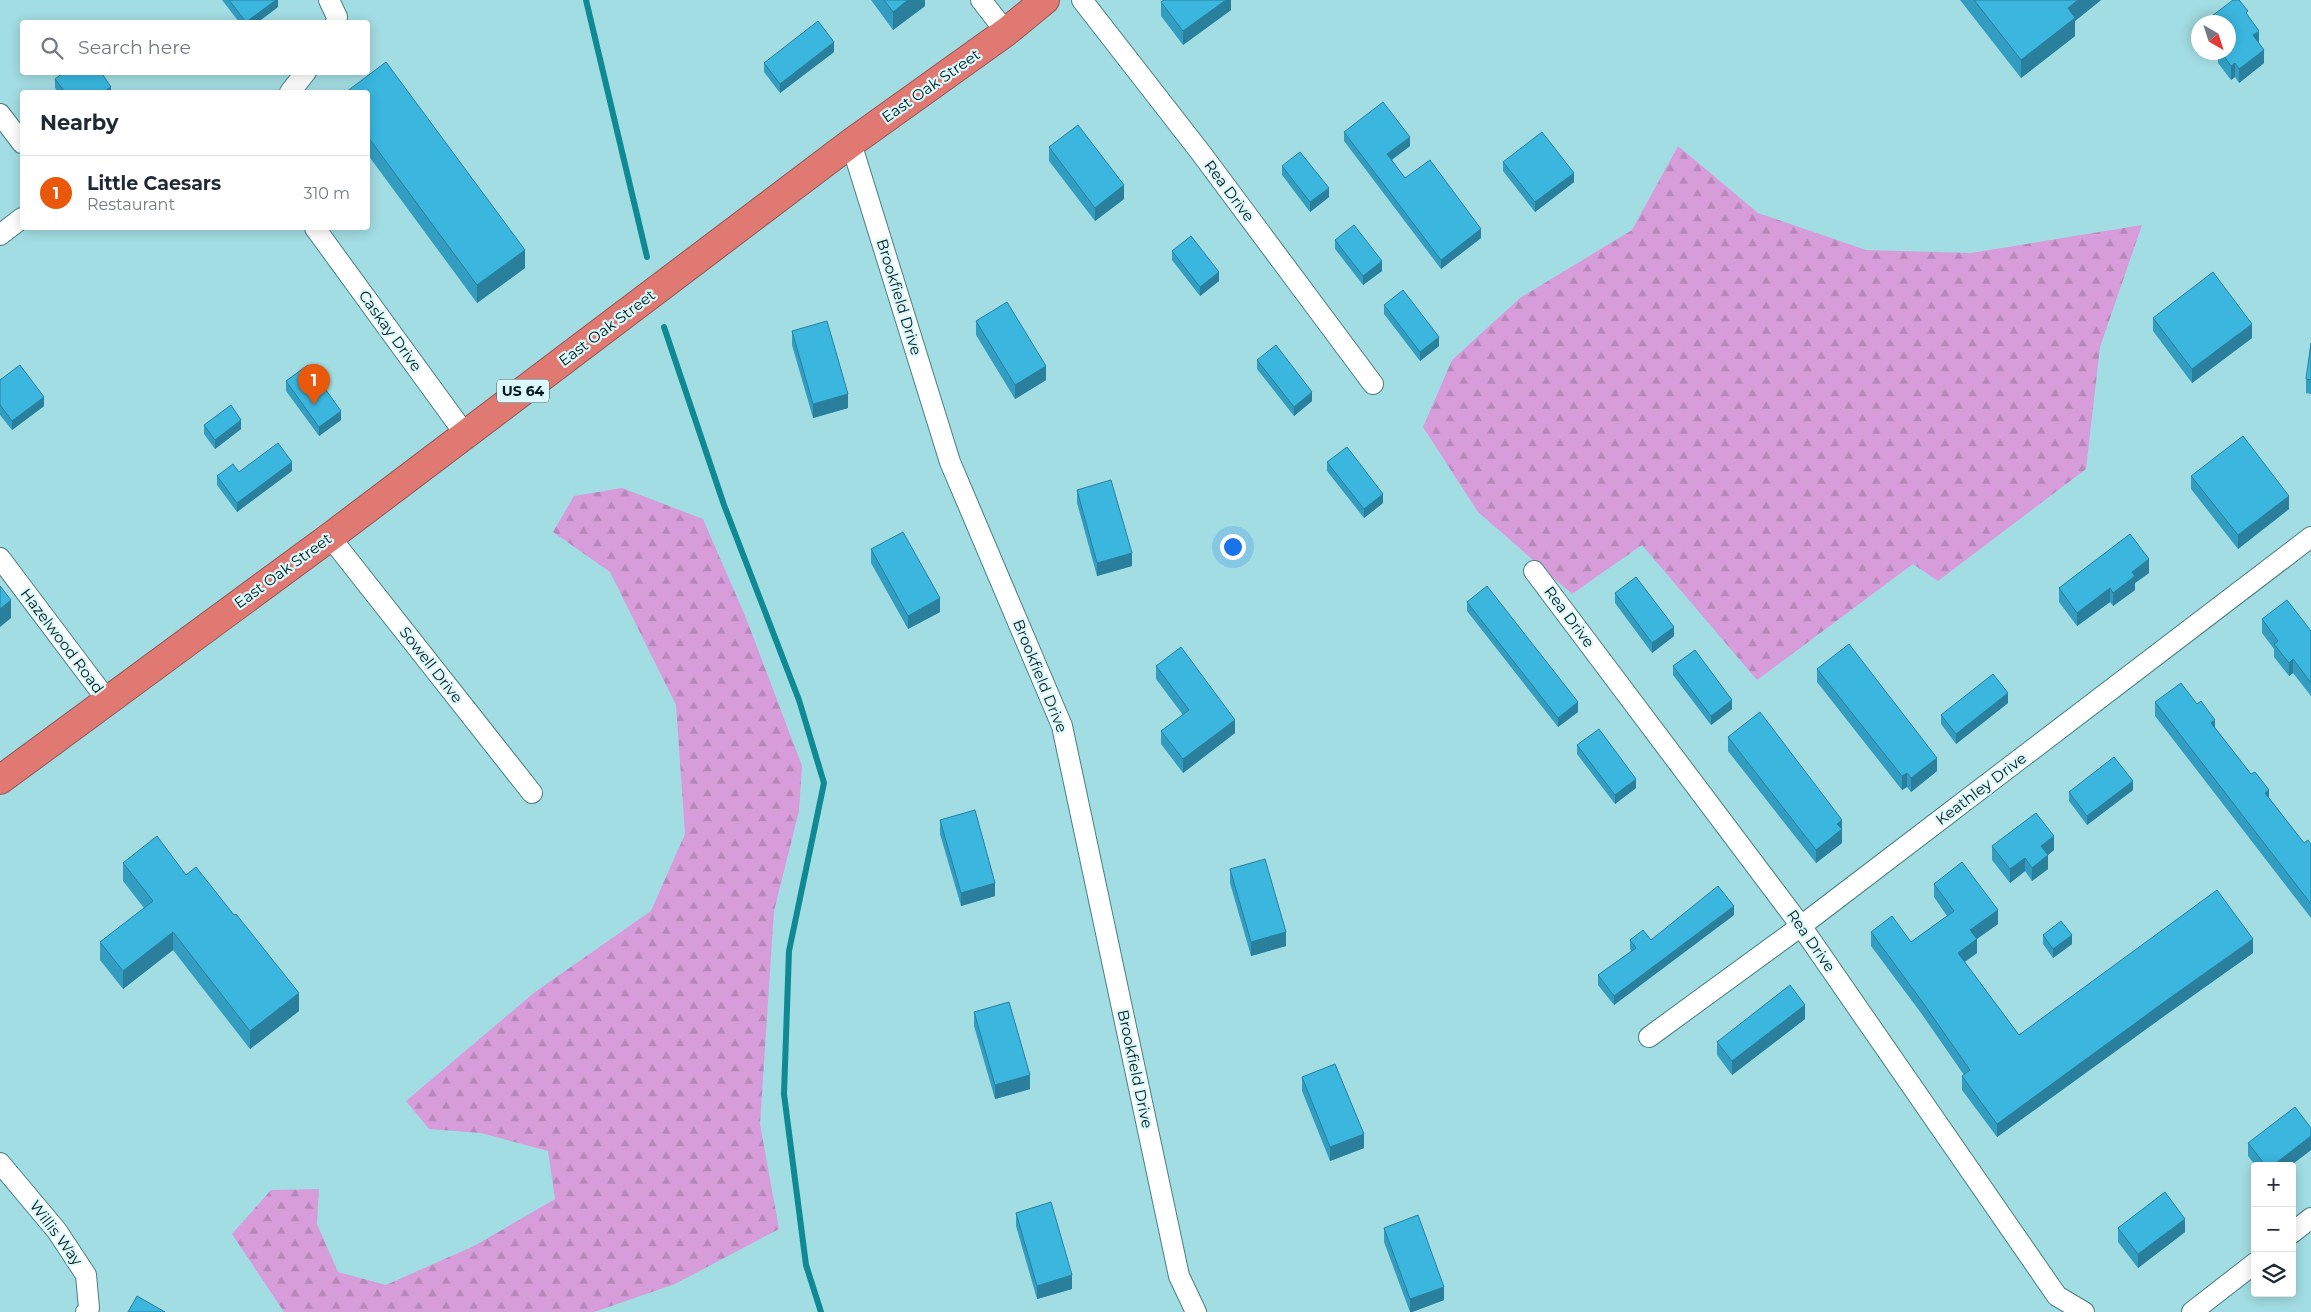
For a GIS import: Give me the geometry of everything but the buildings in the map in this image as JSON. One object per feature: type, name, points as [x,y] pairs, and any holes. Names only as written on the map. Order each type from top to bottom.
[{"type":"highway","name":"East Oak Street","points":[[0,780],[330,537],[698,261],[851,143],[1006,32],[1045,0]]},
{"type":"street","points":[[330,0],[336,20]]},
{"type":"street","points":[[981,0],[1006,32]]},
{"type":"street","name":"Rea Drive","points":[[1082,0],[1201,152],[1373,384]]},
{"type":"street","points":[[292,90],[304,75]]},
{"type":"street","points":[[0,114],[20,140]]},
{"type":"street","name":"Brookfield Drive","points":[[851,143],[950,462],[1062,726],[1179,1276],[1196,1312]]},
{"type":"street","points":[[0,235],[20,220]]},
{"type":"street","name":"Caskay Drive","points":[[316,230],[465,434]]},
{"type":"street","name":"Keathley Drive","points":[[1649,1037],[1801,926],[2311,536]]},
{"type":"street","name":"Sowell Drive","points":[[330,537],[532,793]]},
{"type":"street","name":"Hazelwood Road","points":[[0,558],[107,700]]},
{"type":"street","name":"Rea Drive","points":[[1534,571],[1801,926],[2057,1296],[2084,1312]]},
{"type":"street","name":"Willis Way","points":[[0,1163],[57,1231],[86,1275],[89,1308],[86,1312]]},
{"type":"street","points":[[2296,1230],[2311,1218]]},
{"type":"street","points":[[2192,1312],[2251,1266]]},
{"type":"green space","points":[[1678,146],[1758,213],[1866,250],[1971,253],[2142,225],[2100,347],[2086,469],[1938,581],[1913,564],[1757,680],[1642,545],[1572,594],[1478,512],[1423,427],[1452,360],[1520,298],[1632,230]]},
{"type":"green space","points":[[622,488],[703,519],[746,618],[802,766],[799,811],[774,911],[760,1124],[779,1229],[675,1284],[594,1312],[284,1312],[232,1234],[271,1190],[319,1189],[317,1224],[338,1272],[386,1285],[476,1245],[555,1199],[548,1151],[481,1133],[429,1129],[406,1101],[535,992],[651,911],[685,834],[676,705],[610,572],[553,532],[574,496]]},
{"type":"waterway","points":[[586,0],[647,257]]},
{"type":"waterway","points":[[664,327],[724,505],[799,700],[824,783],[789,951],[784,1094],[806,1265],[821,1312]]},
{"type":"place","name":"Little Caesars","points":[[314,405]]}]
